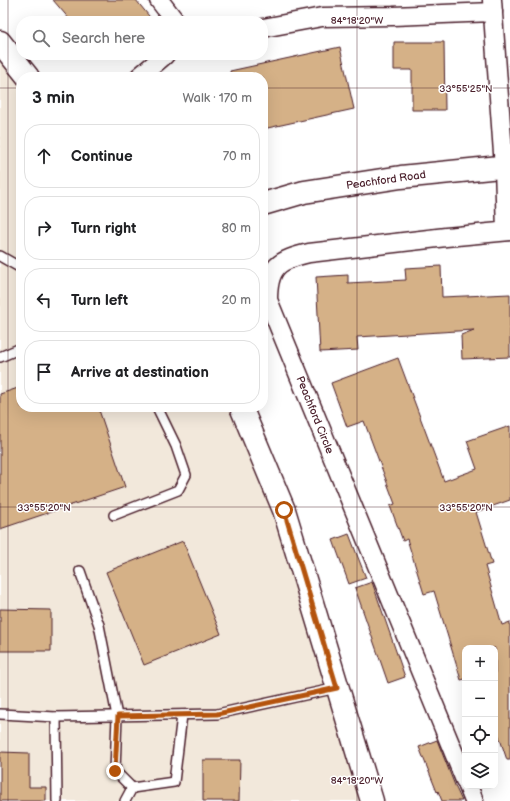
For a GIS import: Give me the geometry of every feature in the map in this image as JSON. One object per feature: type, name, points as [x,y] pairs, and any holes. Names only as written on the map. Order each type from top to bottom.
[{"type":"street","points":[[159,0],[171,16]]},
{"type":"street","points":[[268,27],[322,17],[393,16],[493,6]]},
{"type":"street","name":"Peachford Circle","points":[[462,773],[268,300],[268,288],[272,271],[282,261],[295,256],[446,236],[508,231],[507,166],[493,6]]},
{"type":"street","points":[[0,42],[24,72]]},
{"type":"street","points":[[145,72],[159,60]]},
{"type":"street","name":"Peachford Road","points":[[268,203],[304,192],[401,177],[507,166]]},
{"type":"street","points":[[243,412],[284,510],[372,801]]},
{"type":"street","points":[[469,789],[474,801]]},
{"type":"lane","points":[[0,256],[16,265]]},
{"type":"lane","points":[[0,357],[16,350]]},
{"type":"lane","points":[[114,515],[178,490],[186,475],[176,446],[159,412]]},
{"type":"lane","points":[[80,571],[99,625],[118,716],[115,771],[132,788]]},
{"type":"lane","points":[[0,714],[56,717],[217,714],[337,688]]},
{"type":"lane","points":[[132,788],[174,782],[182,715]]},
{"type":"lane","points":[[56,717],[57,801]]},
{"type":"lane","points":[[125,801],[132,788]]},
{"type":"shaded area","points":[[0,57],[16,76],[16,412],[237,412],[292,537],[361,801],[0,801]]},
{"type":"building","points":[[53,0],[136,0],[149,16],[67,16]]},
{"type":"building","points":[[394,42],[444,42],[445,110],[412,110],[412,70],[394,70]]},
{"type":"building","points":[[340,47],[354,109],[268,128],[268,72],[230,71]]},
{"type":"building","points":[[441,266],[442,297],[510,294],[510,357],[462,359],[461,335],[474,330],[357,337],[358,350],[320,352],[316,277],[348,275],[348,283],[406,280],[405,268]]},
{"type":"building","points":[[398,358],[444,481],[477,469],[467,441],[510,426],[510,500],[476,512],[492,564],[485,566],[502,625],[510,622],[510,760],[507,760],[498,733],[498,645],[462,645],[461,680],[434,591],[424,594],[407,539],[403,541],[390,506],[395,504],[364,421],[347,427],[331,383]]},
{"type":"building","points":[[16,389],[16,412],[100,412],[125,487],[0,529],[0,394]]},
{"type":"building","points":[[349,534],[366,578],[349,584],[333,540]]},
{"type":"building","points":[[183,541],[221,634],[144,665],[106,572]]},
{"type":"building","points":[[372,582],[405,677],[388,683],[355,588]]},
{"type":"building","points":[[0,609],[51,610],[51,651],[0,651]]},
{"type":"building","points":[[437,740],[462,801],[442,801],[438,791],[437,792],[419,747]]},
{"type":"building","points":[[0,752],[29,753],[29,787],[46,787],[46,801],[0,801]]},
{"type":"building","points":[[203,760],[240,760],[239,801],[203,801]]},
{"type":"route","points":[[115,771],[118,716],[217,714],[337,688],[284,510]]}]
